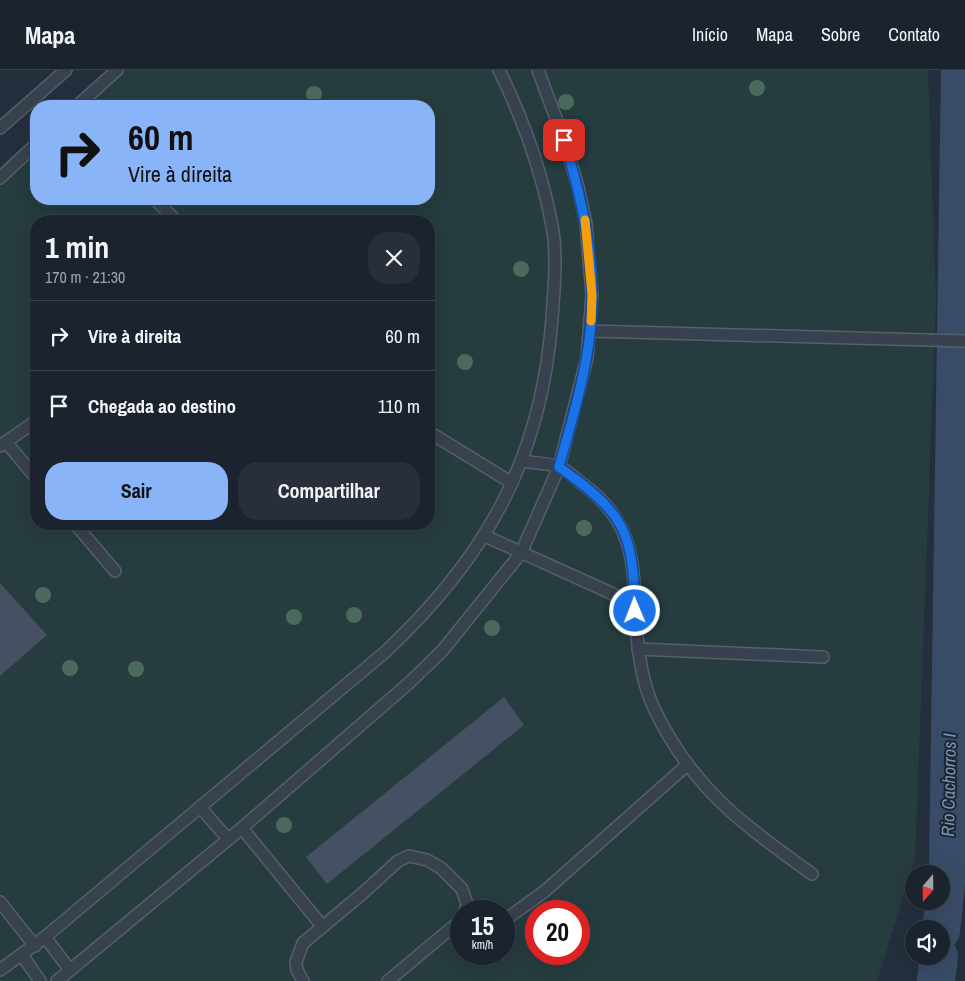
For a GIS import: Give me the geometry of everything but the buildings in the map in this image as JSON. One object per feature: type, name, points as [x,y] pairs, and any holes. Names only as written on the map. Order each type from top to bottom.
[{"type":"lane","points":[[32,100],[66,70]]},
{"type":"lane","points":[[84,100],[116,70]]},
{"type":"lane","points":[[0,970],[45,937],[384,653],[414,625],[440,596],[485,536],[521,461],[542,390],[549,350],[554,292],[553,233],[532,151],[514,100],[499,70]]},
{"type":"lane","points":[[57,981],[242,828],[409,684],[443,650],[521,553],[559,467],[580,392],[590,331],[592,295],[586,224],[564,140],[538,70]]},
{"type":"lane","points":[[0,128],[30,102]]},
{"type":"lane","points":[[0,178],[30,150]]},
{"type":"lane","points":[[161,205],[170,215]]},
{"type":"lane","points":[[590,331],[908,341],[965,341]]},
{"type":"lane","points":[[30,425],[3,444],[30,472]]},
{"type":"lane","points":[[435,436],[512,483]]},
{"type":"lane","points":[[521,461],[559,467],[592,490],[612,510],[628,538],[634,567],[638,649],[647,691],[660,722],[687,765],[712,796],[751,830],[812,874]]},
{"type":"lane","points":[[80,530],[115,571]]},
{"type":"lane","points":[[485,536],[613,594],[635,611]]},
{"type":"lane","points":[[638,649],[823,657]]},
{"type":"lane","points":[[515,913],[545,891],[687,765]]},
{"type":"lane","points":[[200,807],[228,839]]},
{"type":"lane","points":[[242,828],[322,926]]},
{"type":"lane","points":[[303,981],[297,970],[298,952],[303,943],[398,861],[409,856],[427,860],[442,868],[462,890],[466,900]]},
{"type":"lane","points":[[0,902],[34,946]]},
{"type":"lane","points":[[388,981],[450,929]]},
{"type":"lane","points":[[45,937],[70,970]]},
{"type":"lane","points":[[22,955],[40,981]]},
{"type":"green space","points":[[111,70],[928,70],[936,302],[915,859],[913,865],[905,865],[905,891],[877,981],[0,981],[0,173],[30,145],[30,205],[435,205],[435,100],[78,100]]},
{"type":"waterway","name":"Rio Cachorros I","points":[[942,920],[948,866],[960,70]]},
{"type":"waterway","name":"Rio Cachorros I","points":[[936,981],[938,965]]},
{"type":"slow traffic","points":[[585,220],[592,295],[591,321]]},
{"type":"route","points":[[564,140],[578,187],[586,224],[592,295],[590,331],[580,392],[559,467],[592,490],[612,510],[628,538],[634,567],[635,611]]}]
